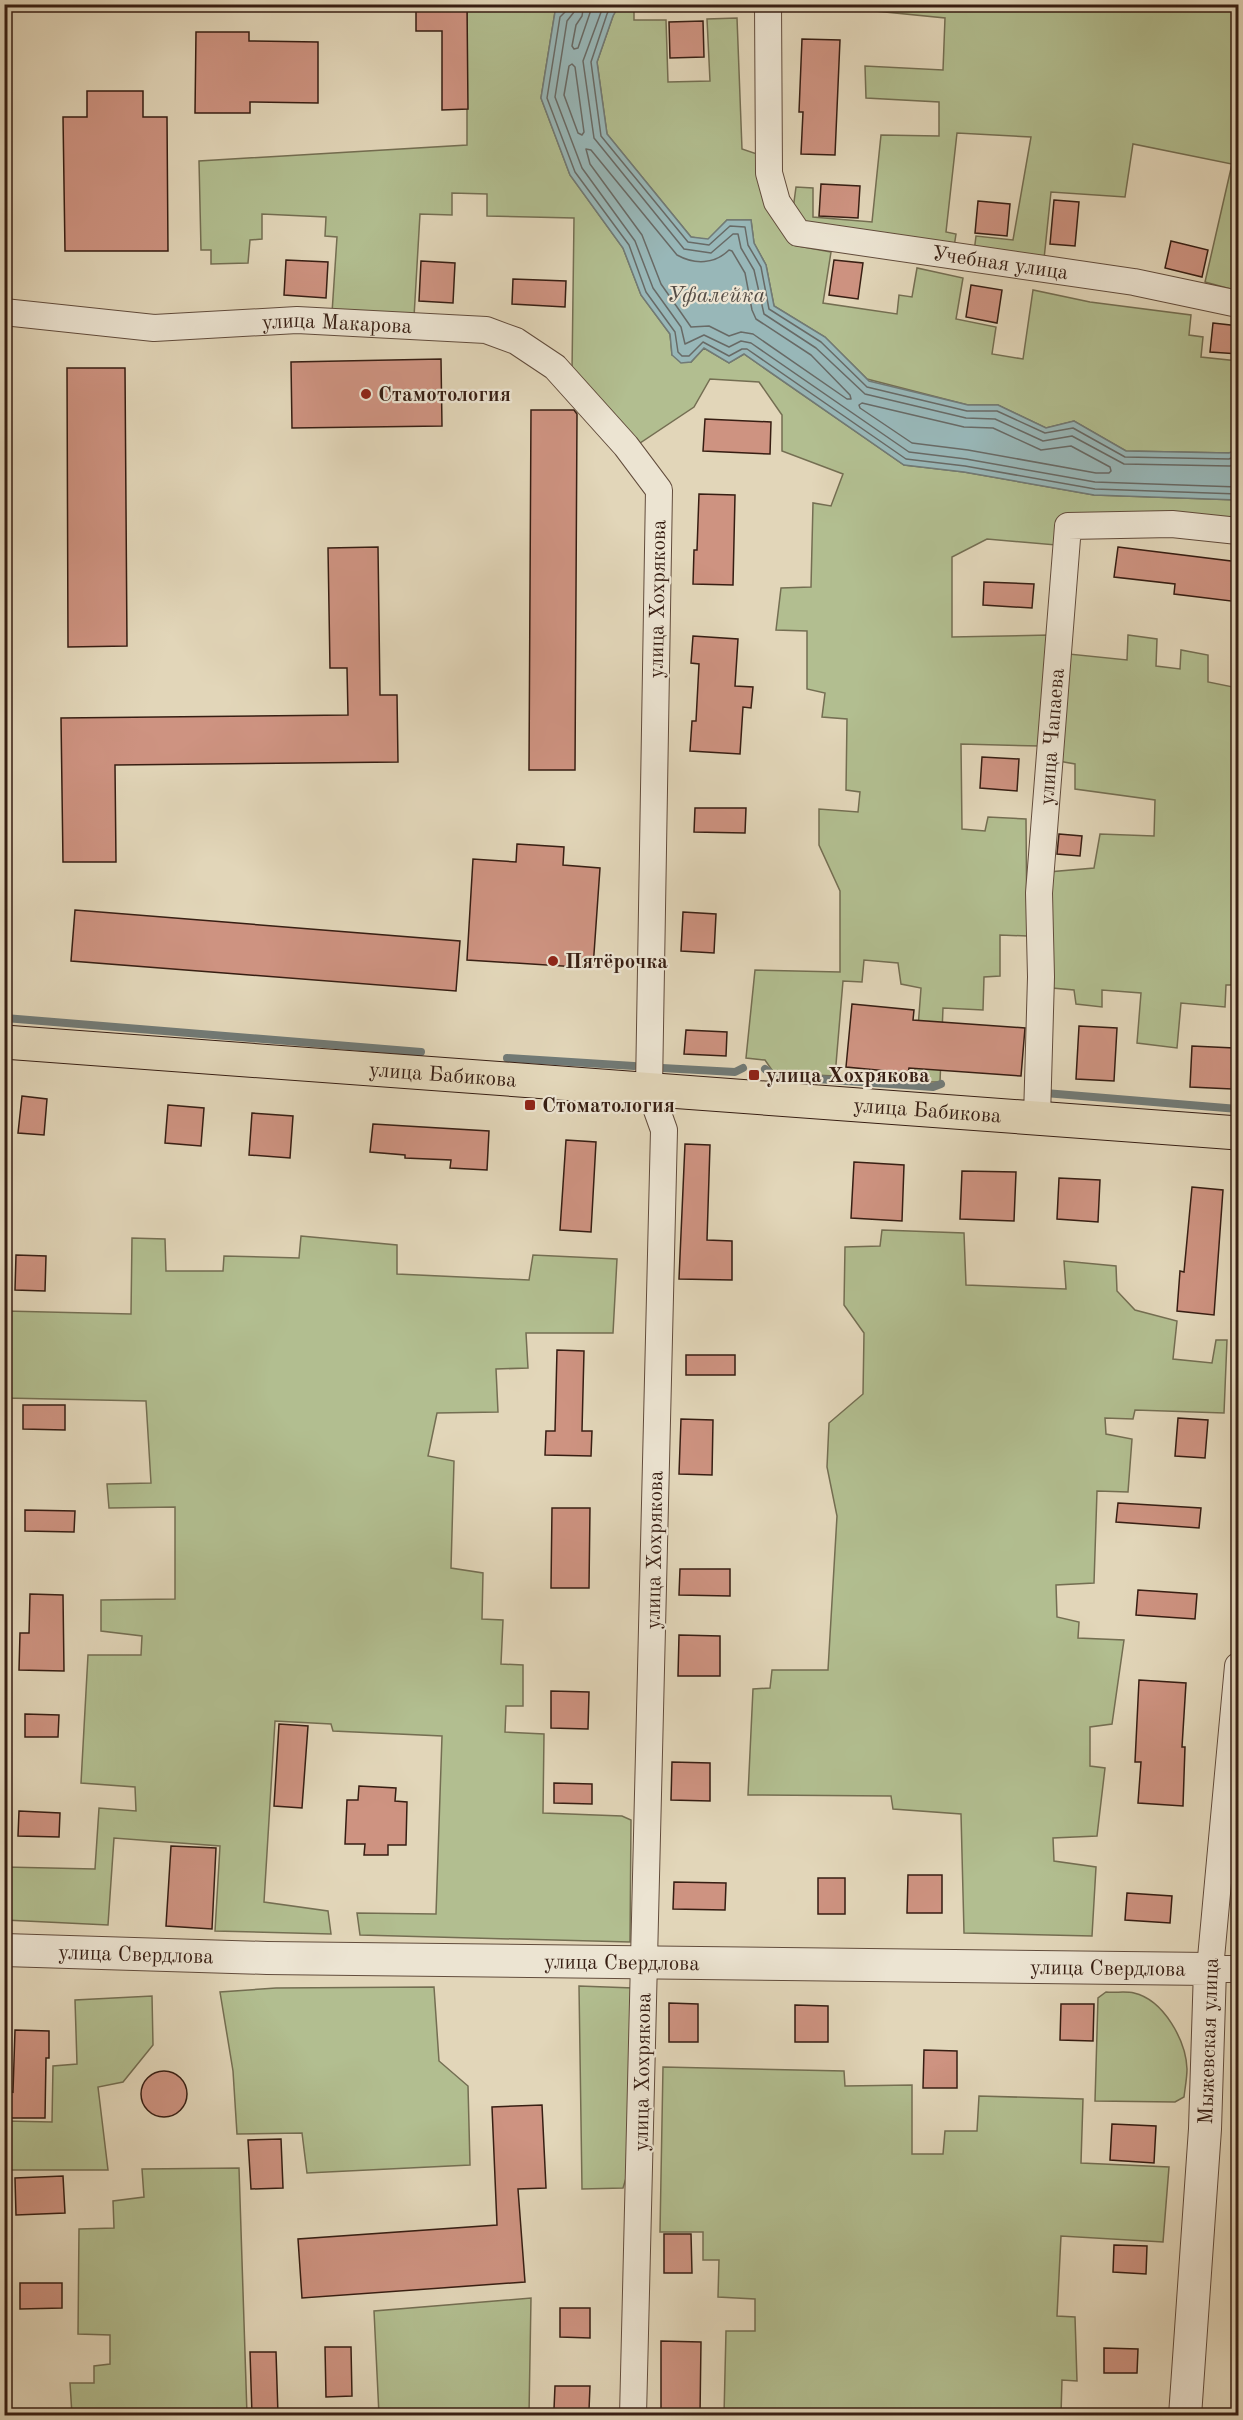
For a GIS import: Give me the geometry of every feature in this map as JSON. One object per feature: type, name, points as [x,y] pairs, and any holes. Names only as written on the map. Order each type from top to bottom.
[{"type":"main road","name":"улица Бабикова","points":[[4,1042],[1239,1132]]},
{"type":"street","name":"Учебная улица","points":[[768,4],[769,173],[777,202],[798,233],[1134,282],[1239,304]]},
{"type":"street","name":"улица Макарова","points":[[4,312],[154,328],[297,320],[486,330],[516,341],[555,367],[626,446]]},
{"type":"street","name":"улица Хохрякова","points":[[626,446],[659,490],[649,1088],[664,1130],[633,2415]]},
{"type":"street","name":"улица Чапаева","points":[[1037,1118],[1041,977],[1039,893],[1068,526],[1172,524],[1239,531]]},
{"type":"street","name":"Мыжевская улица","points":[[1185,2415],[1205,2130],[1225,1969],[1239,1666]]},
{"type":"street","name":"улица Свердлова","points":[[4,1950],[235,1958],[1225,1969]]},
{"type":"green space","points":[[467,5],[564,5],[555,12],[541,98],[570,175],[623,248],[641,295],[670,334],[672,355],[691,362],[704,348],[729,363],[744,354],[904,465],[964,472],[1094,495],[1238,500],[1238,521],[1175,514],[1059,517],[1056,545],[987,539],[952,557],[952,637],[1050,635],[1040,746],[961,744],[962,829],[985,831],[988,817],[1026,819],[1027,936],[1000,935],[1000,976],[984,977],[983,1010],[943,1008],[940,1082],[914,1082],[921,988],[901,984],[898,963],[864,960],[862,982],[843,981],[835,1076],[774,1073],[765,1060],[746,1058],[755,970],[840,972],[840,891],[819,845],[819,809],[858,812],[860,792],[846,790],[847,719],[822,717],[825,693],[807,689],[807,631],[776,630],[781,588],[811,587],[813,503],[831,506],[843,474],[782,451],[782,415],[759,382],[710,379],[694,407],[637,445],[572,371],[574,218],[487,216],[487,194],[452,193],[452,215],[420,214],[414,317],[332,313],[337,237],[325,236],[326,217],[262,214],[262,239],[250,240],[248,263],[211,264],[211,250],[201,250],[199,161],[467,145]]},
{"type":"green space","points":[[619,5],[634,5],[634,20],[666,20],[668,82],[710,81],[707,19],[737,18],[742,149],[760,155],[793,238],[792,245],[831,252],[823,303],[897,314],[899,295],[912,297],[917,268],[963,278],[956,319],[996,327],[992,354],[1023,359],[1033,290],[1090,302],[1191,315],[1189,335],[1203,337],[1201,357],[1238,361],[1238,449],[1230,453],[1126,451],[1074,421],[1046,428],[998,405],[968,405],[867,379],[825,337],[774,306],[766,265],[754,243],[751,220],[727,220],[708,240],[691,237],[607,134],[597,62]]},
{"type":"green space","points":[[864,5],[1238,5],[1238,291],[1205,282],[1232,164],[1133,144],[1125,197],[1051,192],[1044,259],[974,252],[976,236],[1013,240],[1031,137],[957,133],[946,232],[956,234],[954,247],[800,228],[792,217],[796,187],[813,188],[813,217],[872,222],[881,135],[939,136],[939,102],[866,98],[865,66],[943,70],[945,18],[865,10]]},
{"type":"green space","points":[[1128,635],[1157,639],[1156,666],[1180,669],[1181,650],[1208,655],[1208,682],[1238,688],[1238,985],[1226,985],[1225,1007],[1181,1003],[1177,1048],[1137,1043],[1141,993],[1102,990],[1102,1007],[1076,1004],[1074,990],[1052,988],[1048,872],[1094,868],[1100,834],[1154,836],[1155,800],[1075,789],[1075,764],[1058,761],[1069,654],[1127,660]]},
{"type":"green space","points":[[882,1230],[964,1233],[966,1285],[1066,1289],[1064,1261],[1116,1266],[1117,1291],[1135,1310],[1177,1321],[1173,1359],[1212,1363],[1216,1340],[1227,1340],[1224,1413],[1135,1410],[1133,1419],[1105,1418],[1106,1434],[1132,1439],[1128,1492],[1097,1491],[1094,1583],[1056,1585],[1057,1617],[1079,1622],[1078,1638],[1124,1640],[1112,1724],[1090,1727],[1090,1766],[1105,1768],[1097,1836],[1053,1838],[1054,1861],[1096,1867],[1092,1936],[964,1933],[961,1814],[893,1809],[891,1796],[748,1795],[753,1689],[770,1688],[772,1670],[828,1670],[837,1516],[827,1467],[829,1423],[863,1394],[864,1333],[844,1305],[845,1247],[880,1246]]},
{"type":"green space","points":[[301,1236],[397,1245],[397,1274],[529,1280],[533,1255],[617,1259],[613,1333],[526,1333],[528,1368],[496,1369],[498,1412],[437,1413],[428,1456],[454,1461],[451,1568],[483,1573],[482,1619],[503,1620],[501,1664],[523,1665],[523,1706],[506,1706],[505,1732],[544,1734],[543,1813],[622,1816],[631,1820],[630,1942],[360,1935],[357,1913],[436,1914],[442,1736],[333,1731],[331,1724],[275,1721],[264,1902],[328,1911],[331,1934],[215,1931],[220,1846],[114,1838],[108,1925],[5,1920],[5,1867],[95,1869],[99,1808],[136,1811],[135,1787],[81,1783],[88,1655],[141,1655],[142,1636],[101,1631],[101,1600],[175,1599],[175,1507],[109,1508],[107,1484],[151,1483],[146,1401],[5,1398],[5,1311],[131,1314],[132,1238],[165,1239],[166,1271],[223,1271],[224,1256],[299,1258]]},
{"type":"green space","points":[[579,1986],[633,1988],[630,2165],[623,2188],[582,2189]]},
{"type":"green space","points":[[434,1987],[439,2061],[468,2086],[470,2165],[307,2173],[302,2133],[237,2134],[233,2071],[220,1992],[276,1988]]},
{"type":"green space","points":[[1106,1992],[1134,1993],[1145,1997],[1164,2013],[1178,2034],[1186,2058],[1184,2097],[1175,2102],[1095,2101],[1098,1998]]},
{"type":"green space","points":[[152,1996],[153,2045],[123,2082],[98,2087],[108,2170],[5,2170],[5,2121],[52,2122],[53,2066],[77,2064],[75,2000]]},
{"type":"green space","points":[[663,2067],[844,2071],[845,2086],[912,2085],[912,2154],[943,2154],[945,2131],[977,2131],[979,2096],[1083,2099],[1081,2163],[1169,2167],[1163,2242],[1061,2236],[1057,2316],[1075,2317],[1077,2381],[1062,2380],[1061,2415],[724,2415],[726,2331],[755,2331],[755,2299],[718,2297],[719,2260],[703,2260],[703,2232],[660,2232]]},
{"type":"green space","points":[[239,2168],[247,2415],[72,2415],[70,2383],[94,2383],[94,2366],[110,2364],[110,2335],[78,2334],[79,2229],[114,2228],[113,2201],[144,2197],[142,2169]]},
{"type":"green space","points":[[531,2298],[529,2415],[379,2415],[374,2311]]},
{"type":"water","name":"Уфалейка","points":[[564,5],[619,5],[597,62],[607,134],[691,237],[708,239],[727,220],[751,220],[754,243],[766,265],[774,306],[825,337],[869,381],[968,405],[998,405],[1046,428],[1074,421],[1126,451],[1229,453],[1238,449],[1238,500],[1094,495],[964,472],[904,465],[744,354],[729,363],[704,348],[691,362],[681,363],[672,355],[670,334],[641,295],[623,248],[570,175],[541,98],[555,12]]},
{"type":"building","points":[[443,4],[467,4],[468,109],[442,110],[442,31],[416,31],[416,7],[443,6]]},
{"type":"building","points":[[703,21],[704,57],[670,58],[669,22]]},
{"type":"building","points":[[196,32],[249,32],[249,41],[318,42],[318,103],[250,102],[250,113],[195,113]]},
{"type":"building","points":[[802,39],[840,40],[835,155],[801,154],[803,112],[799,112]]},
{"type":"building","points":[[87,91],[143,91],[143,117],[167,117],[168,251],[65,251],[63,117],[87,117]]},
{"type":"building","points":[[821,184],[860,186],[858,218],[819,216]]},
{"type":"building","points":[[1054,200],[1079,202],[1075,246],[1050,244]]},
{"type":"building","points":[[978,201],[1010,204],[1007,236],[975,233]]},
{"type":"building","points":[[1171,241],[1208,250],[1202,277],[1165,268]]},
{"type":"building","points":[[286,260],[328,262],[326,298],[284,295]]},
{"type":"building","points":[[834,260],[863,263],[858,299],[829,295]]},
{"type":"building","points":[[421,261],[455,263],[453,303],[419,301]]},
{"type":"building","points":[[513,279],[566,281],[565,307],[512,304]]},
{"type":"building","points":[[971,285],[1002,290],[997,323],[966,317]]},
{"type":"building","points":[[1213,323],[1239,326],[1239,354],[1210,352]]},
{"type":"building","name":"Стамотология","points":[[441,359],[442,426],[292,428],[291,362]]},
{"type":"building","points":[[67,368],[125,368],[127,646],[68,647]]},
{"type":"building","points":[[531,410],[574,410],[577,414],[575,770],[529,770]]},
{"type":"building","points":[[705,419],[771,422],[770,454],[703,451]]},
{"type":"building","points":[[699,494],[735,495],[733,585],[693,584]]},
{"type":"building","points":[[378,547],[380,695],[397,695],[398,762],[115,765],[116,862],[63,862],[61,718],[348,715],[347,668],[330,668],[328,548]]},
{"type":"building","points":[[1118,547],[1239,562],[1239,602],[1174,594],[1175,584],[1114,577]]},
{"type":"building","points":[[984,582],[1034,584],[1032,608],[983,605]]},
{"type":"building","points":[[693,636],[738,639],[735,686],[753,687],[751,708],[743,707],[740,754],[690,751],[692,721],[696,721],[699,664],[691,663]]},
{"type":"building","points":[[982,757],[1019,759],[1017,791],[980,788]]},
{"type":"building","points":[[695,808],[746,808],[745,833],[694,832]]},
{"type":"building","points":[[1059,834],[1082,836],[1080,856],[1057,854]]},
{"type":"building","points":[[517,844],[564,847],[563,865],[600,868],[593,968],[467,960],[473,859],[516,862]]},
{"type":"building","points":[[75,910],[460,941],[456,991],[71,961]]},
{"type":"building","points":[[683,912],[716,914],[714,953],[681,951]]},
{"type":"building","points":[[852,1004],[914,1010],[913,1020],[1025,1028],[1021,1076],[909,1068],[908,1073],[846,1067]]},
{"type":"building","points":[[1079,1026],[1117,1028],[1114,1081],[1076,1079]]},
{"type":"building","points":[[686,1030],[727,1032],[726,1056],[684,1054]]},
{"type":"building","points":[[1192,1046],[1234,1048],[1232,1089],[1190,1087]]},
{"type":"building","points":[[22,1096],[47,1099],[44,1135],[18,1133]]},
{"type":"building","points":[[168,1105],[204,1108],[201,1146],[165,1143]]},
{"type":"building","points":[[252,1113],[293,1116],[290,1158],[249,1155]]},
{"type":"building","points":[[373,1124],[489,1131],[487,1170],[450,1168],[451,1160],[405,1158],[405,1155],[370,1152]]},
{"type":"building","points":[[566,1140],[596,1142],[591,1232],[560,1230]]},
{"type":"building","points":[[685,1144],[710,1145],[707,1240],[732,1241],[732,1280],[679,1279]]},
{"type":"building","points":[[854,1162],[904,1165],[902,1221],[851,1218]]},
{"type":"building","points":[[962,1171],[1016,1172],[1014,1221],[960,1219]]},
{"type":"building","points":[[1059,1178],[1100,1180],[1098,1222],[1057,1219]]},
{"type":"building","points":[[1192,1187],[1223,1190],[1214,1315],[1177,1311],[1180,1271],[1184,1272]]},
{"type":"building","points":[[16,1255],[46,1256],[45,1291],[15,1290]]},
{"type":"building","points":[[557,1350],[584,1351],[582,1431],[592,1431],[591,1456],[545,1455],[546,1431],[555,1431]]},
{"type":"building","points":[[686,1355],[735,1355],[735,1375],[686,1375]]},
{"type":"building","points":[[23,1405],[65,1405],[65,1430],[23,1429]]},
{"type":"building","points":[[1178,1418],[1208,1420],[1205,1458],[1175,1456]]},
{"type":"building","points":[[681,1419],[713,1420],[712,1475],[679,1474]]},
{"type":"building","points":[[1118,1503],[1201,1508],[1199,1528],[1116,1522]]},
{"type":"building","points":[[552,1508],[590,1508],[589,1588],[551,1588]]},
{"type":"building","points":[[25,1510],[75,1511],[74,1532],[25,1531]]},
{"type":"building","points":[[680,1569],[730,1569],[730,1596],[679,1595]]},
{"type":"building","points":[[1138,1590],[1197,1594],[1195,1619],[1136,1615]]},
{"type":"building","points":[[30,1594],[63,1595],[64,1671],[19,1670],[20,1633],[29,1633]]},
{"type":"building","points":[[679,1635],[720,1636],[720,1676],[678,1676]]},
{"type":"building","points":[[1139,1680],[1186,1683],[1182,1747],[1185,1747],[1183,1806],[1138,1803],[1141,1762],[1135,1762]]},
{"type":"building","points":[[551,1691],[589,1692],[588,1729],[551,1728]]},
{"type":"building","points":[[25,1714],[59,1715],[58,1737],[25,1737]]},
{"type":"building","points":[[279,1724],[308,1726],[302,1808],[274,1806]]},
{"type":"building","points":[[672,1762],[710,1763],[710,1801],[671,1800]]},
{"type":"building","points":[[554,1783],[592,1784],[592,1804],[554,1803]]},
{"type":"building","points":[[359,1786],[396,1788],[395,1801],[407,1802],[406,1845],[388,1845],[388,1855],[364,1855],[365,1844],[345,1844],[347,1800],[358,1800]]},
{"type":"building","points":[[19,1811],[60,1813],[59,1837],[18,1836]]},
{"type":"building","points":[[171,1846],[216,1848],[212,1929],[166,1926]]},
{"type":"building","points":[[908,1875],[942,1875],[942,1913],[907,1913]]},
{"type":"building","points":[[818,1878],[845,1878],[845,1914],[818,1914]]},
{"type":"building","points":[[674,1882],[726,1883],[725,1910],[673,1909]]},
{"type":"building","points":[[1127,1893],[1172,1896],[1170,1923],[1125,1920]]},
{"type":"building","points":[[669,2003],[698,2004],[698,2042],[669,2042]]},
{"type":"building","points":[[1061,2004],[1094,2004],[1093,2041],[1060,2040]]},
{"type":"building","points":[[795,2005],[828,2006],[828,2042],[795,2042]]},
{"type":"building","points":[[15,2030],[49,2031],[45,2118],[10,2118]]},
{"type":"building","points":[[924,2050],[957,2051],[957,2088],[923,2088]]},
{"type":"building","points":[[164,2071],[180,2078],[187,2094],[180,2110],[164,2117],[148,2110],[141,2094],[148,2078]]},
{"type":"building","points":[[542,2105],[546,2188],[518,2189],[525,2282],[302,2298],[298,2239],[497,2225],[492,2107]]},
{"type":"building","points":[[1112,2124],[1156,2126],[1154,2163],[1110,2160]]},
{"type":"building","points":[[281,2139],[283,2188],[251,2189],[248,2140]]},
{"type":"building","points":[[63,2176],[65,2213],[16,2215],[15,2178]]},
{"type":"building","points":[[664,2234],[691,2234],[692,2273],[664,2273]]},
{"type":"building","points":[[1114,2245],[1147,2246],[1146,2274],[1113,2272]]},
{"type":"building","points":[[20,2283],[62,2283],[62,2308],[20,2309]]},
{"type":"building","points":[[560,2308],[590,2308],[590,2338],[560,2337]]},
{"type":"building","points":[[661,2341],[701,2342],[700,2415],[661,2415]]},
{"type":"building","points":[[325,2347],[351,2347],[352,2396],[326,2397]]},
{"type":"building","points":[[1104,2348],[1138,2349],[1137,2373],[1104,2373]]},
{"type":"building","points":[[250,2352],[276,2352],[278,2415],[252,2415]]},
{"type":"building","points":[[555,2386],[590,2386],[589,2410],[554,2409]]},
{"type":"waterway","points":[[5,1018],[421,1052]]},
{"type":"waterway","points":[[507,1058],[634,1066]]},
{"type":"waterway","points":[[662,1068],[735,1072],[743,1068]]},
{"type":"waterway","points":[[765,1069],[774,1076],[933,1087],[941,1084]]},
{"type":"waterway","points":[[1045,1093],[1238,1109]]},
{"type":"place","name":"Стамотология","points":[[366,394]]},
{"type":"place","name":"Пятёрочка","points":[[553,961]]},
{"type":"place","name":"улица Хохрякова","points":[[754,1075]]},
{"type":"place","name":"Стоматология","points":[[530,1105]]}]
